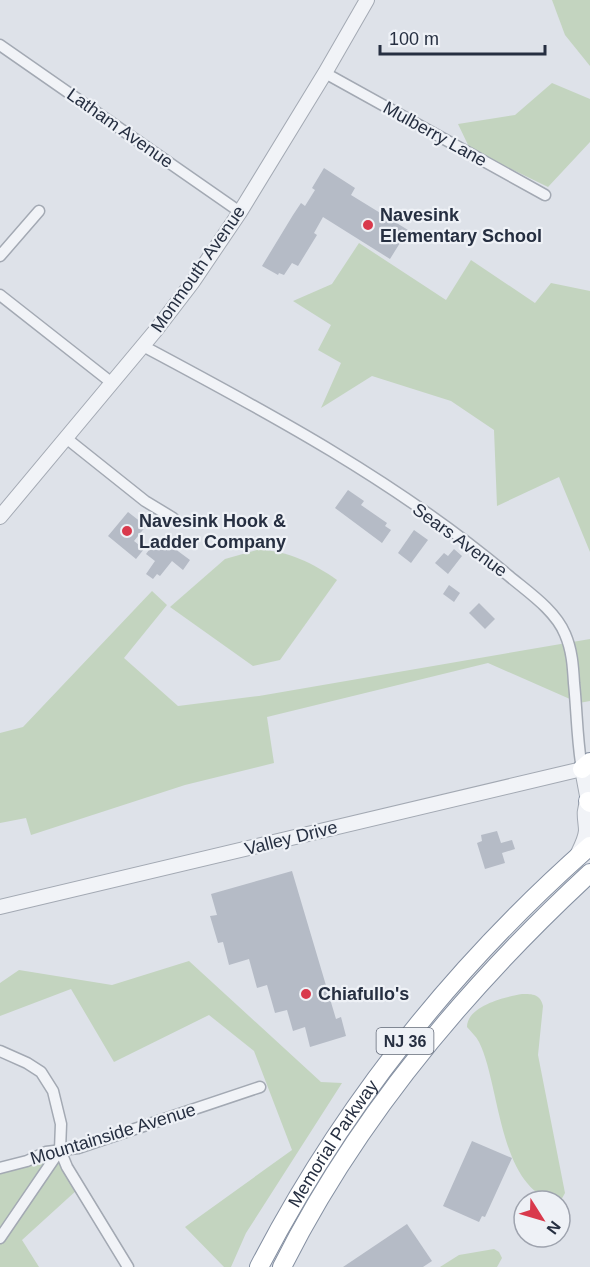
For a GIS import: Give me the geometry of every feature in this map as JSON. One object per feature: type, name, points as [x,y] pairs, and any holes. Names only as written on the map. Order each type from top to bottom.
[{"type":"highway","name":"Memorial Parkway","points":[[259,1267],[286,1216],[326,1151],[398,1050],[473,960],[590,846]]},
{"type":"highway","name":"Memorial Parkway","points":[[282,1267],[351,1150],[414,1062],[517,943],[589,874]]},
{"type":"street","name":"Monmouth Avenue","points":[[0,517],[143,346],[192,283],[240,212],[325,74],[367,0]]},
{"type":"street","name":"Latham Avenue","points":[[0,45],[240,212]]},
{"type":"street","name":"Mulberry Lane","points":[[325,74],[545,195]]},
{"type":"street","points":[[0,256],[39,211]]},
{"type":"street","points":[[0,294],[112,383]]},
{"type":"street","name":"Sears Avenue","points":[[143,346],[258,407],[363,472],[454,532],[542,604],[562,628],[572,651],[587,767],[589,802],[584,809],[586,833],[584,844],[575,859]]},
{"type":"street","points":[[66,438],[145,501],[173,518]]},
{"type":"street","name":"Valley Drive","points":[[0,907],[587,767]]},
{"type":"street","points":[[0,1051],[27,1063],[41,1072],[48,1081],[59,1108],[60,1150],[67,1167],[128,1267]]},
{"type":"street","name":"Mountainside Avenue","points":[[0,1168],[27,1161],[46,1152],[78,1148],[260,1087]]},
{"type":"street","points":[[0,1238],[60,1150]]},
{"type":"green space","points":[[552,0],[590,0],[590,66],[565,35]]},
{"type":"green space","points":[[552,83],[590,99],[590,142],[548,187],[470,149],[458,124],[515,115]]},
{"type":"green space","points":[[359,243],[446,300],[471,260],[535,303],[551,283],[590,291],[590,552],[559,477],[497,506],[494,430],[451,401],[372,376],[321,408],[341,363],[318,350],[331,325],[293,301],[332,284]]},
{"type":"green space","points":[[257,550],[289,555],[319,568],[337,580],[280,660],[253,666],[170,607],[225,559]]},
{"type":"green space","points":[[152,591],[167,605],[124,658],[178,706],[259,696],[590,639],[590,701],[579,703],[488,663],[267,717],[274,763],[185,785],[31,835],[26,818],[0,823],[0,733],[23,727]]},
{"type":"green space","points":[[189,961],[321,1082],[342,1083],[246,1233],[231,1267],[224,1267],[185,1227],[292,1150],[254,1051],[209,1015],[114,1062],[71,989],[0,1016],[0,983],[19,970],[112,985]]},
{"type":"green space","points":[[530,994],[540,999],[543,1006],[538,1055],[564,1189],[535,1189],[524,1179],[504,1135],[486,1061],[478,1040],[467,1027],[473,1013],[506,997]]},
{"type":"green space","points":[[59,1151],[78,1189],[22,1240],[39,1267],[0,1267],[0,1168]]},
{"type":"green space","points":[[494,1249],[502,1258],[497,1267],[440,1267],[459,1255]]},
{"type":"building","name":"Navesink Elementary School","points":[[324,168],[355,188],[351,195],[408,230],[390,259],[323,217],[314,233],[317,235],[298,266],[292,263],[284,275],[279,273],[278,275],[262,266],[301,203],[305,206]]},
{"type":"building","points":[[348,490],[364,501],[361,505],[387,523],[385,526],[391,530],[382,543],[335,508]]},
{"type":"building","points":[[128,512],[146,526],[134,541],[144,549],[136,559],[108,536]]},
{"type":"building","points":[[414,530],[428,540],[411,563],[398,553]]},
{"type":"building","points":[[155,542],[164,548],[167,543],[190,560],[183,570],[172,561],[160,576],[157,574],[153,579],[146,574],[155,561],[146,554]]},
{"type":"building","points":[[454,549],[462,556],[448,574],[435,563],[444,553],[448,556]]},
{"type":"building","points":[[449,585],[460,593],[454,602],[443,594]]},
{"type":"building","points":[[479,603],[495,619],[485,629],[469,613]]},
{"type":"building","points":[[497,831],[501,843],[512,840],[515,849],[502,853],[505,863],[485,869],[477,843],[482,841],[481,835]]},
{"type":"building","points":[[292,871],[336,1019],[341,1017],[346,1036],[310,1047],[305,1027],[293,1031],[287,1010],[275,1013],[267,985],[257,988],[249,959],[229,965],[223,942],[218,943],[210,916],[217,915],[211,894]]},
{"type":"building","points":[[472,1141],[512,1158],[485,1217],[482,1216],[479,1222],[443,1206]]},
{"type":"building","points":[[407,1224],[432,1261],[423,1267],[343,1267]]},
{"type":"place","name":"Navesink Elementary School","points":[[368,225]]},
{"type":"place","name":"Navesink Hook & Ladder Company","points":[[127,531]]},
{"type":"place","name":"Chiafullo's","points":[[306,994]]}]
